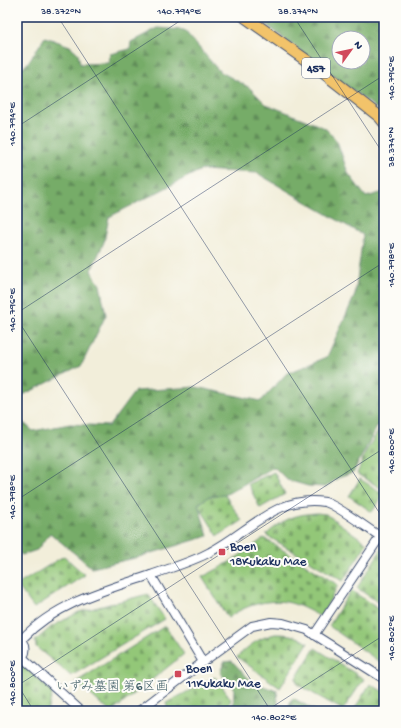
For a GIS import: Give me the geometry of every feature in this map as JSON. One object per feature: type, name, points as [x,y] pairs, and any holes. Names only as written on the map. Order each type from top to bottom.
[{"type":"highway","name":"457","points":[[245,17],[316,68],[380,117],[384,122]]},
{"type":"street","points":[[81,711],[20,659],[26,650],[25,642],[20,637],[40,622],[81,599],[210,552],[273,510],[289,504],[306,501],[326,502],[383,536],[314,635]]},
{"type":"street","points":[[150,575],[203,662]]},
{"type":"street","points":[[145,709],[244,631],[261,623],[283,623],[307,630],[384,679]]},
{"type":"green space","points":[[256,17],[384,17],[384,114]]},
{"type":"green space","points":[[158,28],[184,30],[219,71],[250,88],[266,104],[325,128],[337,141],[348,173],[366,197],[384,192],[384,427],[378,425],[353,473],[338,478],[326,487],[308,486],[287,480],[274,467],[225,495],[208,497],[198,504],[208,536],[139,557],[92,568],[50,533],[37,550],[22,555],[17,552],[17,417],[33,431],[70,424],[109,426],[135,391],[196,387],[261,401],[286,374],[327,357],[355,295],[363,235],[257,173],[201,170],[109,217],[104,242],[91,271],[100,285],[106,315],[81,366],[17,398],[17,72],[27,64],[45,37],[70,46],[78,53],[80,64],[109,63],[110,54],[130,49],[131,42]]},
{"type":"green space","points":[[379,430],[384,433],[384,490],[357,474],[366,451]]},
{"type":"green space","points":[[274,472],[285,494],[260,508],[248,484]]},
{"type":"green space","points":[[360,479],[384,494],[372,512],[349,496]]},
{"type":"green space","points":[[225,495],[242,521],[218,536],[198,505],[208,497]]},
{"type":"green space","points":[[317,513],[326,514],[367,543],[343,581],[266,535],[277,525],[295,516]]},
{"type":"green space","points":[[264,538],[338,585],[321,617],[295,604],[279,601],[256,604],[241,610],[228,618],[202,577],[234,559]]},
{"type":"green space","points":[[382,548],[384,549],[384,606],[357,588]]},
{"type":"green space","points":[[64,556],[85,575],[34,608],[17,585]]},
{"type":"green space","points":[[351,590],[384,613],[384,665],[329,626]]},
{"type":"green space","points":[[148,594],[165,619],[71,676],[36,647],[35,641],[51,627],[79,612]]},
{"type":"green space","name":"いずみ墓園 第6区画","points":[[165,626],[184,654],[113,711],[109,711],[76,682]]},
{"type":"green space","points":[[275,634],[284,634],[300,638],[308,643],[280,688],[237,657],[254,642]]},
{"type":"green space","points":[[315,648],[364,679],[343,710],[298,685],[296,678]]},
{"type":"green space","points":[[232,661],[254,684],[277,691],[278,703],[274,711],[233,711],[234,689],[220,673],[224,662]]},
{"type":"green space","points":[[23,665],[53,692],[47,711],[17,711],[17,666]]},
{"type":"green space","points":[[215,677],[231,699],[227,711],[168,711],[166,703]]},
{"type":"green space","points":[[370,684],[384,692],[384,711],[353,711]]},
{"type":"green space","points":[[293,698],[316,711],[286,711]]},
{"type":"place","name":"Boen 18Kukaku Mae","points":[[222,552]]},
{"type":"place","name":"Boen 11Kukaku Mae","points":[[178,674]]}]
